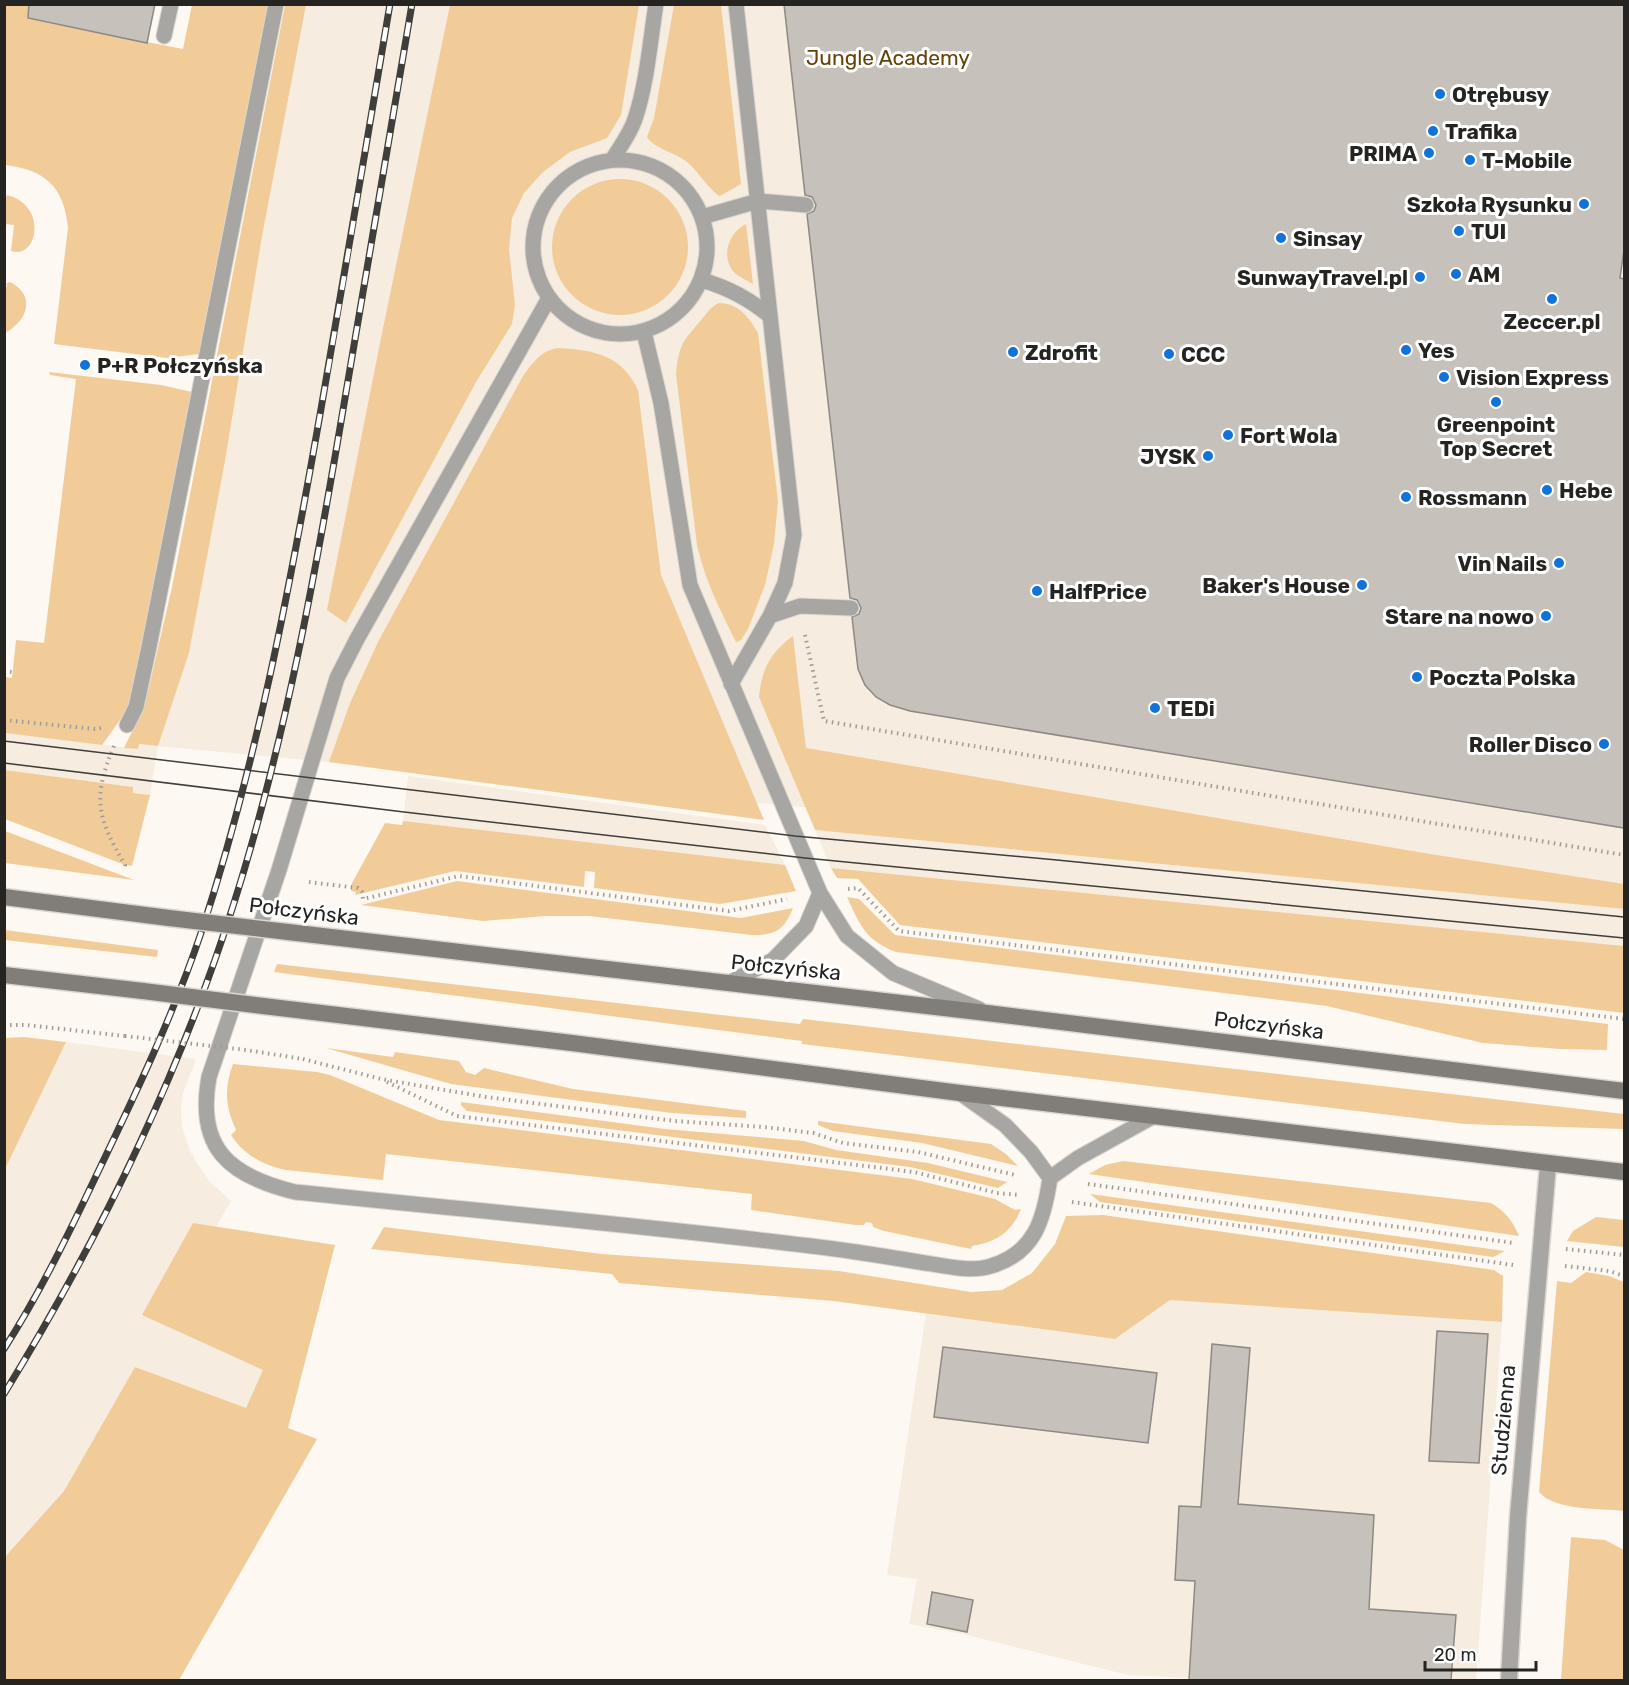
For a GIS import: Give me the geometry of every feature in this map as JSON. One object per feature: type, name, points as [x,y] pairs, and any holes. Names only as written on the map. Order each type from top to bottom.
[{"type":"main road","name":"Połczyńska","points":[[4,897],[1624,1091]]},
{"type":"main road","points":[[4,975],[1624,1173]]},
{"type":"street","name":"Studzienna","points":[[1509,1680],[1518,1517],[1548,1165]]},
{"type":"lane","points":[[164,36],[171,4]]},
{"type":"lane","points":[[127,725],[136,707],[149,647],[276,4]]},
{"type":"lane","points":[[612,160],[630,131],[635,118],[656,4]]},
{"type":"lane","points":[[730,684],[770,616],[785,583],[794,535],[736,4]]},
{"type":"lane","points":[[612,160],[644,163],[673,177],[686,190],[702,217],[708,248],[706,265],[696,291],[675,316],[644,332],[615,335],[587,328],[572,320],[549,298],[536,274],[532,244],[538,216],[554,189],[582,168],[612,160]]},
{"type":"lane","points":[[702,217],[758,201],[806,205]]},
{"type":"lane","points":[[702,279],[750,300],[770,316]]},
{"type":"lane","points":[[549,298],[357,639],[338,678],[279,870],[209,1077],[205,1098],[210,1136],[234,1166],[251,1178],[295,1191],[813,1246],[967,1268],[988,1267],[1003,1262],[1028,1244],[1038,1230],[1050,1178],[1031,1152],[1005,1125],[960,1093]]},
{"type":"lane","points":[[644,332],[661,403],[690,585],[820,893],[847,936],[893,974],[987,1013]]},
{"type":"lane","points":[[770,616],[800,606],[851,608]]},
{"type":"lane","points":[[729,983],[773,960],[806,926],[820,893]]},
{"type":"lane","points":[[1050,1178],[1078,1158],[1154,1116]]},
{"type":"path","points":[[806,635],[824,721],[1624,855]]},
{"type":"path","points":[[4,671],[12,672]]},
{"type":"path","points":[[4,720],[95,729],[127,725]]},
{"type":"path","points":[[113,746],[100,782],[101,817],[110,840],[125,865],[123,870]]},
{"type":"path","points":[[309,882],[358,888],[362,892],[363,899],[459,876],[729,911],[858,888],[899,931],[1624,1019]]},
{"type":"path","points":[[4,1024],[125,1036],[303,1059],[381,1079],[486,1097],[675,1121],[813,1133],[843,1143],[918,1152],[1021,1176]]},
{"type":"path","points":[[381,1079],[457,1116],[914,1172],[997,1193],[1047,1198],[1538,1269],[1570,1266],[1609,1271],[1624,1276]]},
{"type":"path","points":[[1084,1183],[1521,1244]]},
{"type":"path","points":[[1567,1249],[1624,1256]]},
{"type":"shaded area","points":[[5,5],[80,5],[76,28],[183,49],[192,5],[269,5],[199,354],[167,358],[54,344],[68,228],[66,213],[57,191],[50,183],[31,171],[5,165]]},
{"type":"shaded area","points":[[285,5],[306,5],[261,242],[225,461],[189,653],[158,746],[139,744],[138,749],[124,748],[139,717],[149,687],[172,587]]},
{"type":"shaded area","points":[[306,5],[1624,5],[1624,893],[1255,850],[158,746],[189,653],[225,461],[261,242]]},
{"type":"shaded area","points":[[450,5],[639,5],[621,115],[607,138],[570,152],[543,172],[524,193],[512,218],[509,249],[515,305],[512,324],[476,382],[346,623],[327,610]]},
{"type":"shaded area","points":[[674,5],[721,5],[741,184],[720,196],[687,162],[654,144],[647,137],[654,118]]},
{"type":"shaded area","points":[[620,179],[646,184],[668,199],[683,221],[688,247],[683,273],[668,295],[646,310],[620,315],[594,310],[572,295],[557,273],[552,247],[557,221],[572,199],[594,184]]},
{"type":"shaded area","points":[[7,195],[20,201],[29,209],[33,219],[35,230],[32,240],[28,247],[20,252],[11,251],[14,225],[5,224]]},
{"type":"shaded area","points":[[746,224],[753,284],[732,270],[727,257],[732,238]]},
{"type":"shaded area","points":[[10,282],[24,294],[26,308],[19,322],[5,333],[4,305],[7,283]]},
{"type":"shaded area","points":[[719,303],[743,312],[758,333],[778,501],[774,544],[765,585],[748,629],[741,640],[736,642],[709,583],[697,545],[676,374],[679,356],[686,338],[709,310]]},
{"type":"shaded area","points":[[558,348],[583,350],[606,357],[624,369],[638,390],[661,575],[764,820],[329,762],[350,703],[379,640],[523,376],[542,355]]},
{"type":"shaded area","points":[[49,372],[161,385],[192,392],[132,695],[125,713],[102,745],[5,733],[5,677],[12,678],[16,640],[44,643],[76,379],[50,375]]},
{"type":"shaded area","points":[[793,636],[806,748],[1430,854],[1624,884],[1624,909],[815,830],[759,697],[762,678],[768,662],[778,649]]},
{"type":"shaded area","points":[[5,733],[137,749],[138,744],[158,746],[150,795],[133,793],[133,787],[5,770]]},
{"type":"shaded area","points":[[5,770],[133,787],[133,793],[150,795],[132,866],[5,819]]},
{"type":"shaded area","points":[[408,776],[765,825],[785,865],[403,821]]},
{"type":"shaded area","points":[[403,821],[785,865],[796,891],[720,904],[594,888],[595,872],[585,871],[584,887],[455,871],[355,895],[356,892],[351,891],[352,883],[385,823],[402,825]]},
{"type":"shaded area","points":[[815,830],[1624,909],[1624,946],[831,868]]},
{"type":"shaded area","points":[[5,831],[134,880],[5,863]]},
{"type":"shaded area","points":[[831,868],[1624,946],[1624,1013],[900,925],[858,879],[837,878]]},
{"type":"shaded area","points":[[457,881],[741,918],[793,908],[786,922],[778,930],[767,934],[752,935],[589,916],[545,916],[483,921],[361,905]]},
{"type":"shaded area","points":[[847,897],[859,899],[895,935],[1608,1024],[1607,1050],[1483,1043],[1327,1006],[896,952],[870,937]]},
{"type":"shaded area","points":[[5,930],[158,950],[157,957],[5,940]]},
{"type":"shaded area","points":[[277,964],[800,1024],[803,1019],[1624,1114],[1624,1129],[1465,1124],[802,1044],[802,1041],[274,972]]},
{"type":"shaded area","points":[[24,1037],[66,1042],[5,1169],[5,1038]]},
{"type":"shaded area","points":[[66,1042],[196,1059],[183,1093],[182,1127],[190,1151],[198,1165],[210,1182],[231,1201],[167,1313],[272,1367],[252,1415],[135,1367],[64,1491],[5,1557],[4,1169]]},
{"type":"shaded area","points":[[326,1048],[393,1057],[395,1052],[459,1061],[466,1072],[475,1075],[484,1068],[573,1089],[746,1111],[746,1118],[672,1113],[451,1084]]},
{"type":"shaded area","points":[[233,1064],[330,1075],[439,1120],[912,1179],[995,1199],[1015,1210],[1021,1209],[1002,1235],[972,1246],[971,1249],[884,1231],[873,1227],[872,1223],[855,1225],[751,1210],[752,1194],[386,1154],[383,1180],[286,1170],[248,1154],[231,1135],[236,1130],[228,1105],[227,1089]]},
{"type":"shaded area","points":[[461,1102],[665,1129],[804,1141],[836,1150],[928,1163],[1007,1182],[998,1188],[910,1167],[467,1111]]},
{"type":"shaded area","points":[[818,1121],[991,1144],[1018,1166],[922,1143],[833,1131],[818,1125]]},
{"type":"shaded area","points":[[1123,1161],[1491,1203],[1508,1217],[1519,1236],[1089,1174],[1105,1165]]},
{"type":"shaded area","points":[[1090,1194],[1505,1251],[1493,1257],[1100,1202]]},
{"type":"shaded area","points":[[1103,1215],[1494,1270],[1503,1276],[1502,1322],[1170,1300],[1115,1339],[834,1301],[619,1283],[612,1274],[371,1249],[384,1227],[602,1254],[839,1271],[971,1292],[1002,1290],[1032,1273],[1055,1244],[1066,1216]]},
{"type":"shaded area","points":[[1596,1217],[1624,1220],[1624,1247],[1567,1241],[1573,1231]]},
{"type":"shaded area","points":[[193,1223],[335,1245],[288,1428],[317,1439],[179,1680],[5,1680],[5,1557],[64,1491],[135,1367],[246,1408],[263,1370],[142,1315]]},
{"type":"shaded area","points":[[1586,1272],[1609,1276],[1624,1282],[1624,1511],[1567,1506],[1546,1498],[1539,1492],[1557,1281],[1571,1283]]},
{"type":"shaded area","points":[[1170,1300],[1502,1322],[1476,1680],[1189,1680],[1189,1678],[1128,1675],[963,1634],[909,1624],[917,1579],[887,1575],[926,1314],[1115,1339]]},
{"type":"shaded area","points":[[1571,1537],[1605,1540],[1624,1550],[1624,1680],[1561,1680]]},
{"type":"building","points":[[29,4],[155,4],[147,43],[28,18]]},
{"type":"building","name":"Fort Wola","points":[[784,4],[1624,4],[1624,250],[1620,278],[1624,279],[1624,828],[910,711],[890,705],[876,697],[865,685],[858,669],[852,617],[859,614],[861,608],[857,600],[850,598],[807,214],[814,211],[816,205],[812,197],[805,195]]},
{"type":"building","points":[[1437,1331],[1488,1334],[1479,1463],[1429,1461]]},
{"type":"building","points":[[1212,1344],[1250,1348],[1238,1504],[1374,1515],[1369,1609],[1456,1615],[1451,1680],[1189,1680],[1195,1581],[1175,1580],[1179,1506],[1201,1507]]},
{"type":"building","points":[[943,1347],[1157,1373],[1148,1443],[934,1417]]},
{"type":"building","points":[[932,1592],[973,1600],[967,1632],[927,1624]]},
{"type":"tram line","points":[[4,741],[795,836],[1624,917]]},
{"type":"tram line","points":[[4,763],[805,858],[1624,938]]},
{"type":"railway","points":[[4,1349],[65,1241],[153,1055],[190,964],[221,869],[255,739],[284,608],[330,359],[390,4]]},
{"type":"railway","points":[[4,1394],[39,1336],[104,1216],[162,1094],[212,968],[252,842],[284,720],[310,596],[412,4]]},
{"type":"place","name":"Otrębusy","points":[[1440,94]]},
{"type":"place","name":"Trafika","points":[[1433,131]]},
{"type":"place","name":"PRIMA","points":[[1429,153]]},
{"type":"place","name":"T-Mobile","points":[[1470,160]]},
{"type":"place","name":"Szkoła Rysunku","points":[[1584,204]]},
{"type":"place","name":"TUI","points":[[1459,231]]},
{"type":"place","name":"Sinsay","points":[[1281,238]]},
{"type":"place","name":"AM","points":[[1456,274]]},
{"type":"place","name":"SunwayTravel.pl","points":[[1420,277]]},
{"type":"place","name":"Zeccer.pl","points":[[1552,299]]},
{"type":"place","name":"Yes","points":[[1406,350]]},
{"type":"place","name":"Zdrofit","points":[[1013,352]]},
{"type":"place","name":"CCC","points":[[1169,354]]},
{"type":"place","name":"P+R Połczyńska","points":[[85,365]]},
{"type":"place","name":"Vision Express","points":[[1444,377]]},
{"type":"place","name":"Greenpoint Top Secret","points":[[1496,402]]},
{"type":"place","name":"Fort Wola","points":[[1228,435]]},
{"type":"place","name":"JYSK","points":[[1208,456]]},
{"type":"place","name":"Hebe","points":[[1547,490]]},
{"type":"place","name":"Rossmann","points":[[1406,497]]},
{"type":"place","name":"Vin Nails","points":[[1559,563]]},
{"type":"place","name":"Baker's House","points":[[1362,585]]},
{"type":"place","name":"HalfPrice","points":[[1037,591]]},
{"type":"place","name":"Stare na nowo","points":[[1546,616]]},
{"type":"place","name":"Poczta Polska","points":[[1417,677]]},
{"type":"place","name":"TEDi","points":[[1155,708]]},
{"type":"place","name":"Roller Disco","points":[[1604,744]]},
{"type":"park label","name":"Jungle Academy","points":[[888,57]]}]
